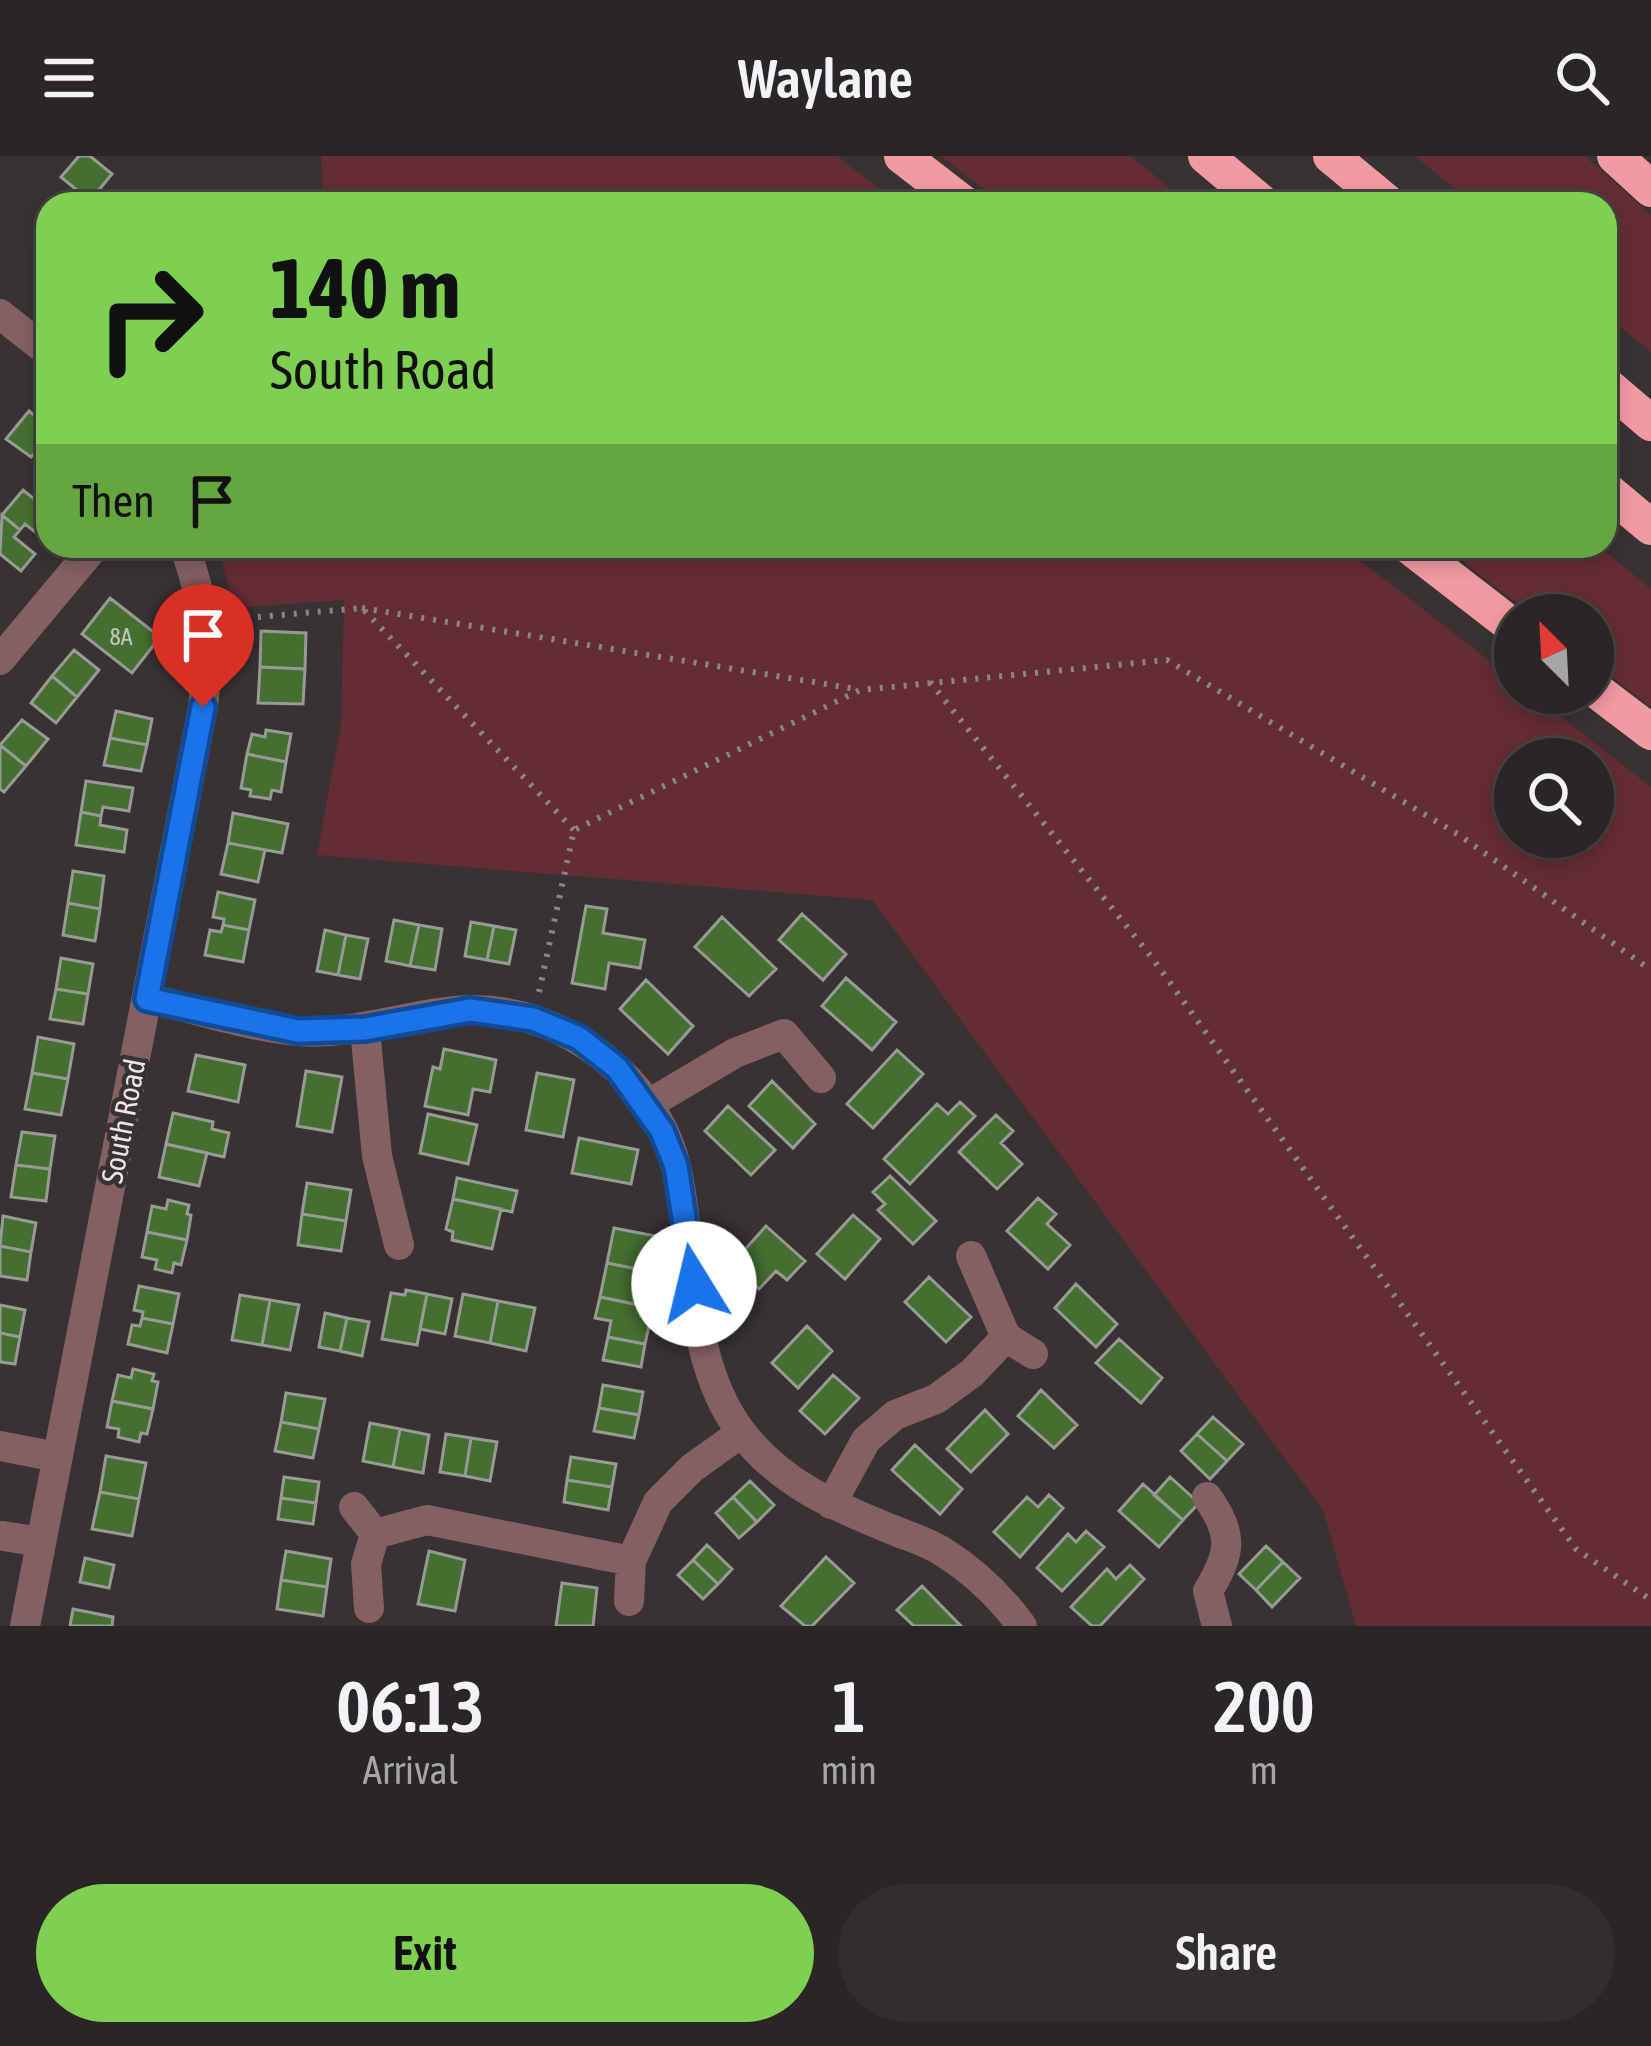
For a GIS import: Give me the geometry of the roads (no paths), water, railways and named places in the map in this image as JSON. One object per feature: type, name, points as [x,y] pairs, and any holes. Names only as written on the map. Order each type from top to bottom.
[{"type":"highway","points":[[902,156],[948,192]]},
{"type":"highway","points":[[1206,156],[1249,192]]},
{"type":"highway","points":[[1331,156],[1374,192]]},
{"type":"highway","points":[[1615,156],[1651,189]]},
{"type":"highway","points":[[1617,394],[1651,423]]},
{"type":"highway","points":[[1617,499],[1651,527]]},
{"type":"highway","points":[[1425,558],[1494,612]]},
{"type":"highway","points":[[1614,704],[1651,732]]},
{"type":"street","points":[[0,314],[36,342]]},
{"type":"street","points":[[0,660],[84,558]]},
{"type":"street","name":"South Road","points":[[25,1626],[203,707],[206,621],[188,558]]},
{"type":"street","points":[[147,999],[298,1031],[365,1029],[470,1010],[533,1019],[579,1038],[617,1068],[646,1105],[676,1166],[707,1363],[741,1432],[782,1475],[831,1504],[941,1550],[996,1592],[1022,1626]]},
{"type":"street","points":[[365,1029],[377,1156],[399,1245]]},
{"type":"street","points":[[646,1105],[735,1053],[784,1034],[821,1078]]},
{"type":"street","points":[[971,1256],[1006,1336],[1033,1354]]},
{"type":"street","points":[[831,1504],[866,1440],[895,1414],[936,1399],[972,1372],[1006,1336]]},
{"type":"street","points":[[629,1601],[631,1561],[658,1502],[692,1468],[741,1432]]},
{"type":"street","points":[[0,1446],[57,1457]]},
{"type":"street","points":[[1207,1497],[1226,1531],[1228,1559],[1208,1591],[1217,1622]]},
{"type":"street","points":[[354,1507],[375,1534]]},
{"type":"street","points":[[375,1534],[427,1520],[631,1561]]},
{"type":"street","points":[[369,1608],[366,1564],[375,1534]]},
{"type":"street","points":[[3,1537],[41,1542]]}]
